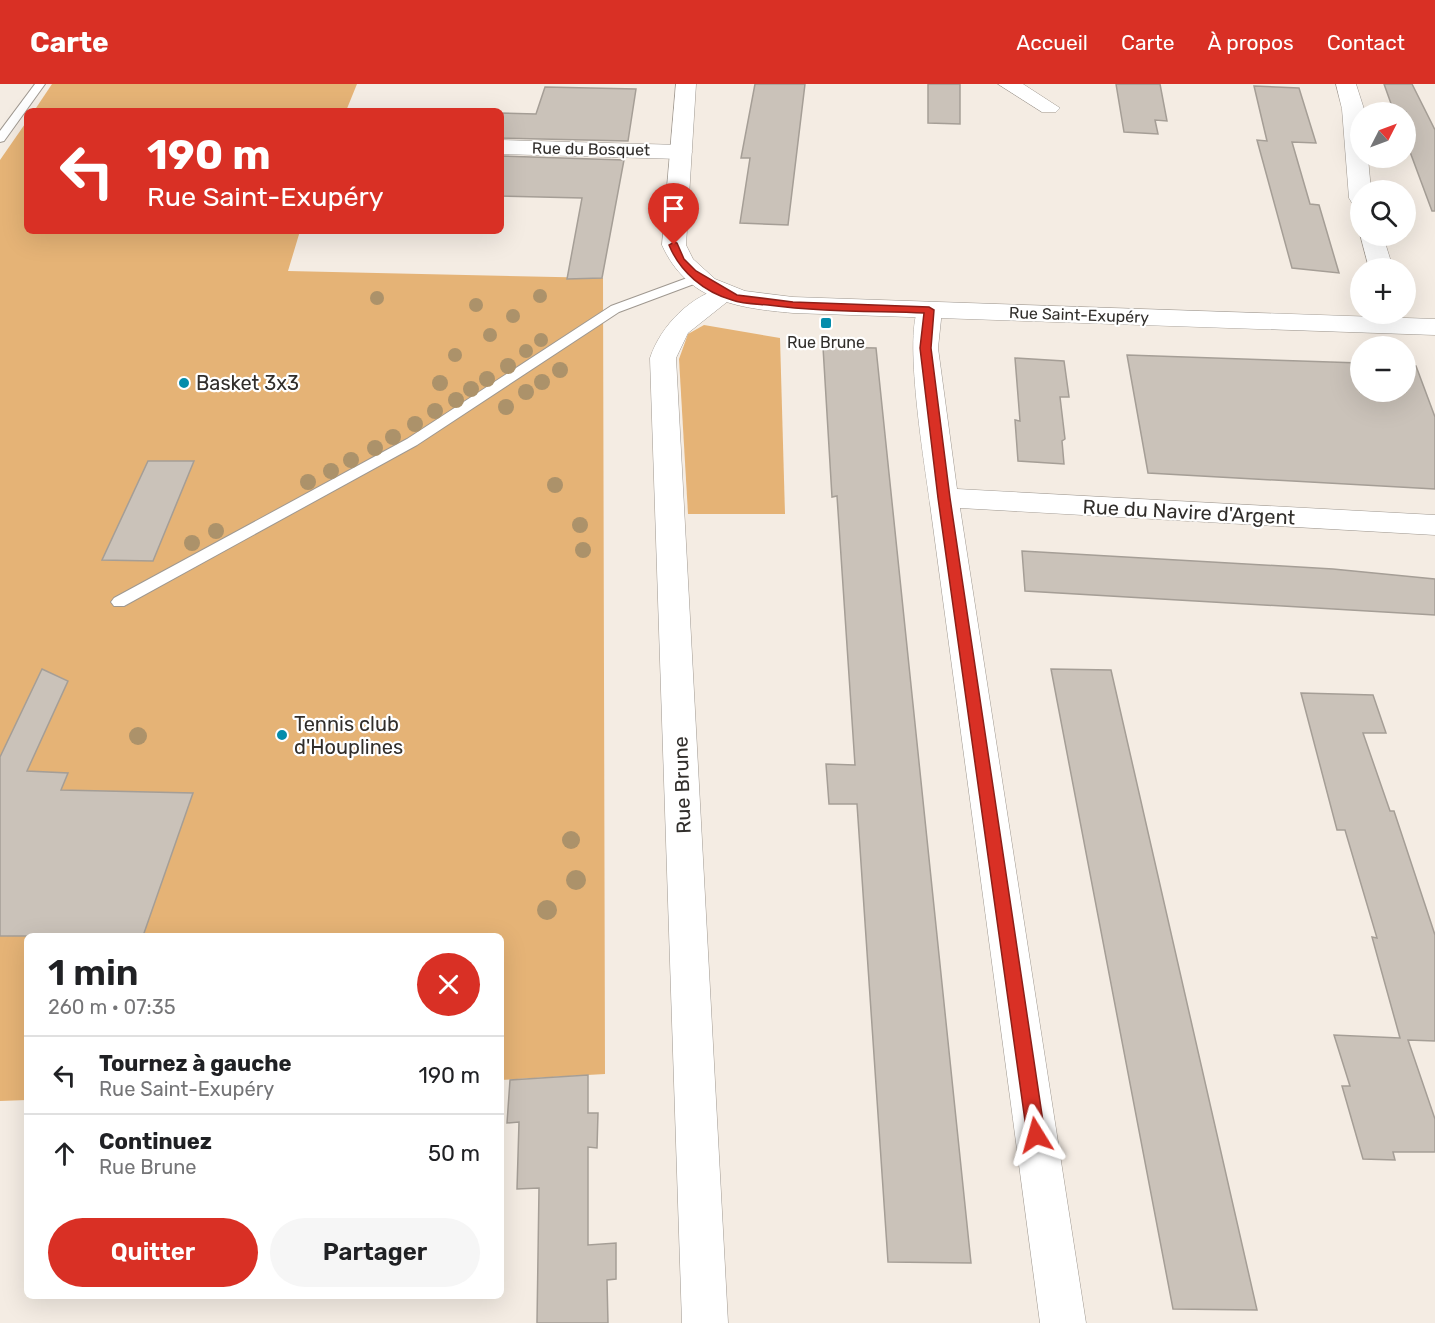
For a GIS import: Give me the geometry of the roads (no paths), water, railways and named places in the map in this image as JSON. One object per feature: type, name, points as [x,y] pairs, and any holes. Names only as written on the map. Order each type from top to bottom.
[{"type":"street","points":[[687,84],[674,245],[685,267],[711,286]]},
{"type":"street","points":[[1008,84],[1049,108]]},
{"type":"street","points":[[1346,84],[1353,109],[1359,180]]},
{"type":"street","name":"Rue du Bosquet","points":[[504,147],[681,152]]},
{"type":"street","name":"Rue Saint-Exupéry","points":[[711,286],[760,303],[929,310],[1350,319]]},
{"type":"street","name":"Rue Brune","points":[[705,1323],[663,358],[674,332],[711,286]]},
{"type":"street","points":[[929,310],[925,348],[944,498],[1063,1323]]},
{"type":"street","name":"Rue Saint-Exupéry","points":[[1416,323],[1435,327]]},
{"type":"street","name":"Rue du Navire d'Argent","points":[[944,498],[1435,525]]},
{"type":"lane","points":[[0,140],[40,84]]},
{"type":"lane","points":[[119,602],[412,442],[615,309],[711,286]]},
{"type":"place","name":"Rue Brune","points":[[826,323]]},
{"type":"place","name":"Basket 3x3","points":[[184,383]]},
{"type":"place","name":"Tennis club d'Houplines","points":[[282,735]]}]
